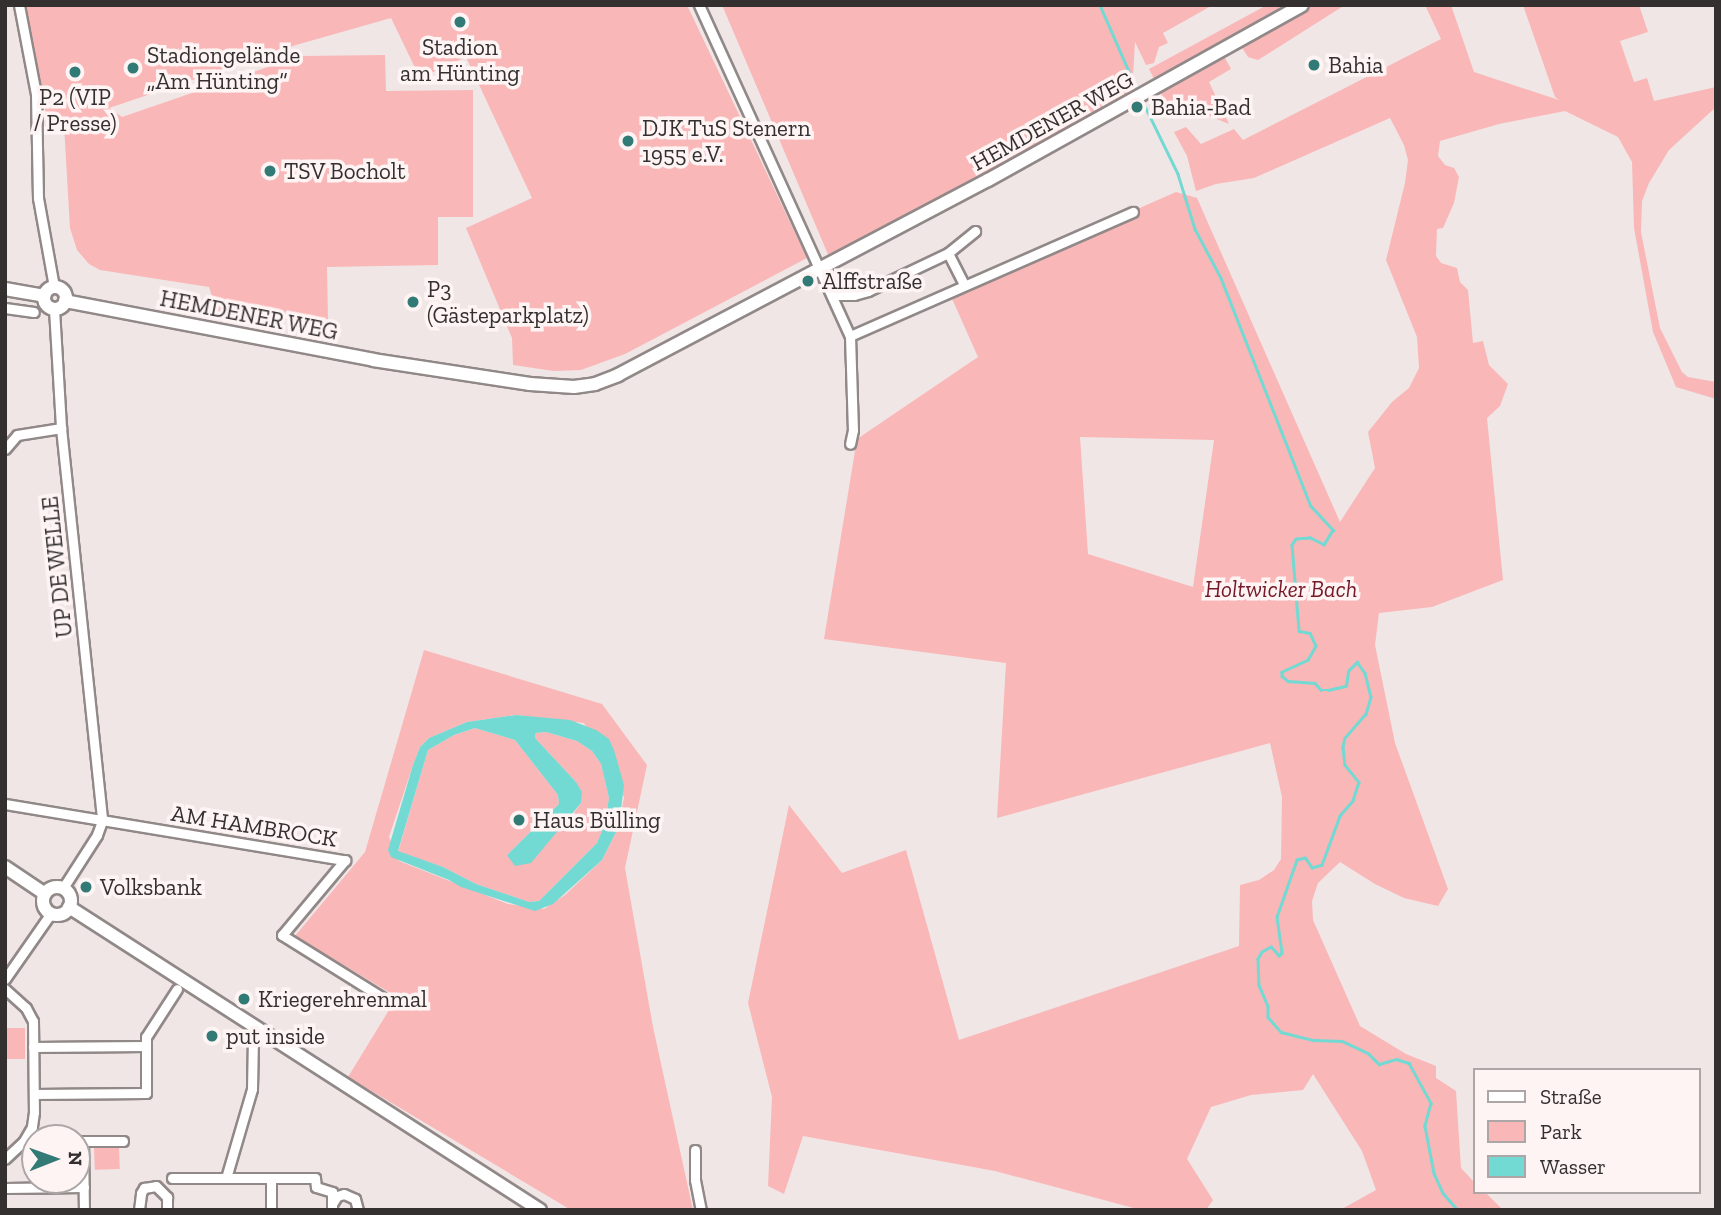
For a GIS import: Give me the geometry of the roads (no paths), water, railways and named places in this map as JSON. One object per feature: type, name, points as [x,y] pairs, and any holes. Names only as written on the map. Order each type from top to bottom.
[{"type":"street","points":[[5,289],[49,292],[61,289],[60,305],[46,305],[49,292],[38,198],[36,94],[19,5]]},
{"type":"street","points":[[699,5],[850,336],[853,430],[850,444]]},
{"type":"street","name":"HEMDENER WEG","points":[[60,305],[360,357],[574,387],[618,375],[988,180],[1302,5]]},
{"type":"street","points":[[850,336],[1133,212]]},
{"type":"street","points":[[832,295],[854,295],[868,291],[948,253],[975,230]]},
{"type":"street","points":[[948,253],[964,284]]},
{"type":"street","name":"UP DE WELLE","points":[[60,305],[61,428],[102,821]]},
{"type":"street","points":[[5,308],[34,312]]},
{"type":"street","points":[[5,449],[17,435],[61,428]]},
{"type":"street","points":[[5,804],[102,821],[97,835],[63,888]]},
{"type":"street","name":"AM HAMBROCK","points":[[102,821],[345,859],[282,935],[388,1001]]},
{"type":"street","points":[[5,867],[45,894]]},
{"type":"street","points":[[53,887],[63,888],[71,897],[69,907],[60,914],[51,913],[44,905],[45,894],[53,887]]},
{"type":"street","points":[[69,907],[540,1210]]},
{"type":"street","points":[[5,979],[51,913]]},
{"type":"street","points":[[5,989],[29,1012],[33,1047],[32,1124]]},
{"type":"street","points":[[34,1094],[146,1093],[146,1037],[177,989]]},
{"type":"street","points":[[226,1178],[252,1089],[253,1037]]},
{"type":"street","points":[[33,1047],[146,1046]]},
{"type":"street","points":[[91,1141],[123,1141]]},
{"type":"street","points":[[5,1159],[21,1144]]},
{"type":"street","points":[[695,1150],[695,1180],[701,1210]]},
{"type":"street","points":[[172,1178],[315,1178],[316,1187],[332,1192],[332,1208]]},
{"type":"street","points":[[271,1178],[271,1210]]},
{"type":"street","points":[[139,1210],[144,1188],[156,1186],[167,1197],[167,1210]]},
{"type":"street","points":[[332,1208],[337,1196],[344,1194],[355,1199],[358,1210]]},
{"type":"water","points":[[516,715],[570,720],[596,730],[609,739],[624,785],[619,826],[602,860],[553,904],[535,911],[461,887],[391,857],[388,850],[420,747],[429,738],[467,722]],"holes":[[[475,728],[515,740],[558,795],[559,804],[507,855],[515,866],[531,863],[581,803],[582,792],[576,782],[535,738],[535,733],[546,732],[577,741],[592,751],[601,764],[609,798],[605,824],[597,843],[539,901],[529,902],[476,884],[443,867],[398,851],[428,750],[454,735]]]},
{"type":"waterway","name":"Holtwicker Bach","points":[[1100,5],[1138,92]]},
{"type":"waterway","name":"Holtwicker Bach","points":[[1141,98],[1178,174],[1195,229],[1221,278],[1311,506],[1333,530],[1324,545],[1310,538],[1296,539],[1292,545],[1299,631],[1310,633],[1316,646],[1308,660],[1282,672],[1282,676],[1288,681],[1315,683],[1321,690],[1328,690],[1346,686],[1348,671],[1357,662],[1365,673],[1371,697],[1366,714],[1345,738],[1343,747],[1345,765],[1359,782],[1353,801],[1340,816],[1322,865],[1312,868],[1305,858],[1297,860],[1277,917],[1282,953],[1279,956],[1271,947],[1262,952],[1258,959],[1259,985],[1268,1006],[1268,1017],[1281,1032],[1314,1040],[1342,1041],[1368,1053],[1379,1064],[1396,1059],[1409,1063],[1431,1103],[1425,1126],[1434,1173],[1443,1193],[1458,1210]]},
{"type":"place","name":"Stadion am Hünting","points":[[460,22]]},
{"type":"place","name":"Bahia","points":[[1314,65]]},
{"type":"place","name":"Stadiongelände „Am Hünting“","points":[[133,68]]},
{"type":"place","name":"P2 (VIP / Presse)","points":[[75,72]]},
{"type":"place","name":"Bahia-Bad","points":[[1137,107]]},
{"type":"place","name":"DJK TuS Stenern 1955 e.V.","points":[[628,141]]},
{"type":"place","name":"TSV Bocholt","points":[[270,171]]},
{"type":"place","name":"Alffstraße","points":[[808,281]]},
{"type":"place","name":"P3 (Gästeparkplatz)","points":[[413,302]]},
{"type":"place","name":"Haus Bülling","points":[[519,820]]},
{"type":"place","name":"Volksbank","points":[[86,887]]},
{"type":"place","name":"Kriegerehrenmal","points":[[244,999]]},
{"type":"place","name":"put inside","points":[[212,1036]]}]
